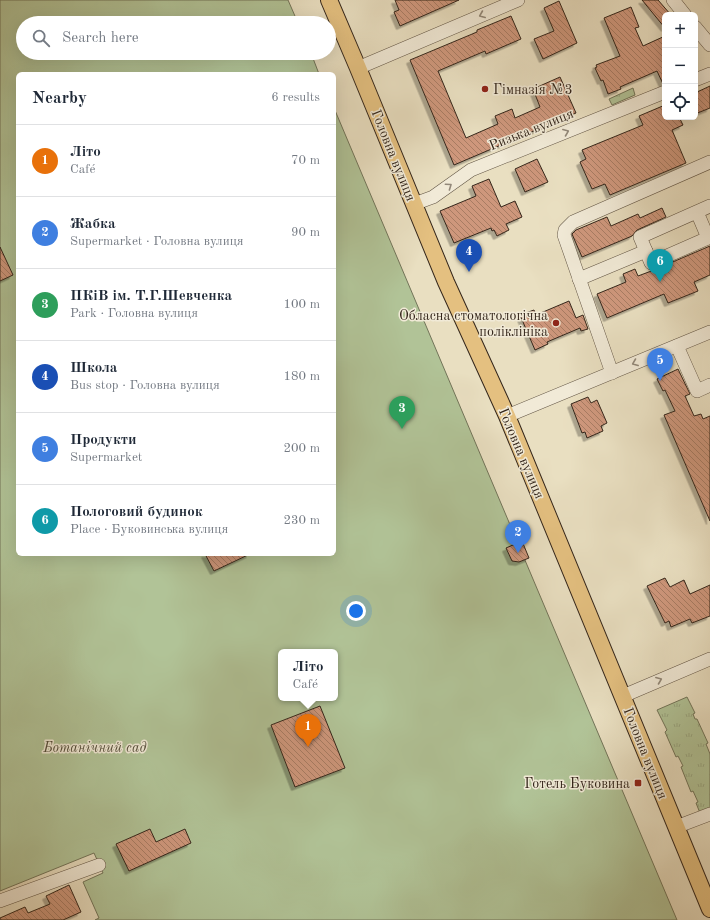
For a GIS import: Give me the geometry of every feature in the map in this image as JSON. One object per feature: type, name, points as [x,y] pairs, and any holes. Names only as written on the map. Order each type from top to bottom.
[{"type":"main road","name":"Головна вулиця","points":[[329,0],[336,16]]},
{"type":"main road","name":"Головна вулиця","points":[[336,16],[446,282],[507,416],[710,906]]},
{"type":"street","points":[[358,68],[518,0]]},
{"type":"street","points":[[673,0],[683,12]]},
{"type":"street","points":[[698,31],[710,45]]},
{"type":"street","points":[[698,79],[710,74]]},
{"type":"street","name":"Ризька вулиця","points":[[414,204],[433,196],[471,170],[662,93]]},
{"type":"street","points":[[612,373],[564,235],[565,230],[573,222],[710,162]]},
{"type":"street","points":[[697,212],[708,238],[651,263],[640,237],[710,206]]},
{"type":"street","points":[[579,279],[646,251]]},
{"type":"street","points":[[507,416],[710,332]]},
{"type":"street","points":[[677,346],[697,391],[710,386]]},
{"type":"street","points":[[623,696],[710,659]]},
{"type":"street","points":[[676,827],[710,814]]},
{"type":"street","points":[[0,901],[100,865]]},
{"type":"green space","name":"Ботанічний сад","points":[[0,0],[288,0],[295,16],[16,16],[16,60],[314,60],[318,72],[16,72],[16,556],[336,556],[336,113],[677,920],[95,920],[99,918],[83,882],[103,873],[94,853],[0,891]]},
{"type":"green space","points":[[633,88],[635,95],[612,105],[609,99]]},
{"type":"green space","points":[[687,697],[695,713],[693,714],[695,719],[697,719],[708,743],[706,744],[710,754],[710,808],[700,813],[696,803],[698,802],[693,791],[691,792],[681,767],[683,766],[678,756],[676,757],[665,732],[667,730],[657,710]]},
{"type":"building","points":[[395,0],[459,0],[400,26],[394,12],[399,10]]},
{"type":"building","points":[[642,0],[658,0],[668,12],[662,12],[662,24]]},
{"type":"building","points":[[559,1],[577,43],[543,59],[534,39],[554,31],[544,8]]},
{"type":"building","points":[[631,7],[639,27],[635,28],[643,46],[662,37],[662,82],[657,71],[620,87],[621,89],[608,94],[603,80],[601,81],[595,68],[597,67],[596,65],[620,56],[604,18]]},
{"type":"building","points":[[511,16],[521,39],[486,54],[485,51],[438,71],[466,138],[498,124],[495,116],[512,109],[515,118],[540,107],[533,89],[560,77],[576,113],[454,165],[410,60]]},
{"type":"building","points":[[710,86],[710,108],[698,113],[698,92]]},
{"type":"building","points":[[662,106],[662,120],[680,120],[683,125],[672,130],[686,163],[610,195],[605,184],[592,189],[580,162],[586,159],[582,150],[643,125],[639,116]]},
{"type":"building","points":[[537,159],[548,182],[525,192],[515,169]]},
{"type":"building","points":[[489,179],[501,207],[515,201],[522,217],[506,224],[509,230],[497,236],[491,228],[454,243],[440,211],[476,196],[472,186]]},
{"type":"building","points":[[662,208],[666,217],[637,230],[632,236],[582,257],[572,234],[576,230],[607,217],[611,226],[638,214],[640,218]]},
{"type":"building","points":[[710,246],[710,275],[694,282],[698,291],[668,303],[664,294],[607,318],[597,294],[626,282],[623,274],[635,269],[638,276]]},
{"type":"building","points":[[0,247],[13,275],[0,281]]},
{"type":"building","name":"Обласна стоматологічна поліклініка","points":[[569,301],[576,318],[583,315],[588,329],[581,331],[580,328],[547,342],[548,344],[535,350],[520,315],[534,310],[536,315]]},
{"type":"building","points":[[678,369],[690,394],[685,396],[694,416],[701,414],[703,419],[710,416],[710,521],[664,415],[675,411],[665,390],[663,391],[657,379]]},
{"type":"building","points":[[588,397],[591,403],[597,400],[607,423],[601,426],[603,431],[587,438],[585,432],[582,433],[571,404]]},
{"type":"building","points":[[522,541],[529,558],[519,562],[512,561],[506,548]]},
{"type":"building","points":[[206,556],[246,556],[214,571]]},
{"type":"building","points":[[665,578],[670,587],[684,580],[690,594],[710,585],[710,616],[692,623],[690,619],[671,627],[669,621],[665,623],[647,586]]},
{"type":"building","points":[[320,706],[345,768],[295,787],[271,725]]},
{"type":"building","points":[[150,829],[156,842],[185,829],[191,843],[129,871],[116,844]]},
{"type":"building","points":[[69,885],[81,912],[63,920],[0,920],[0,918],[25,907],[28,913],[50,904],[46,896]]},
{"type":"place","name":"Гімназія №3","points":[[485,89]]},
{"type":"place","name":"Школа","points":[[469,272]]},
{"type":"place","name":"Пологовий будинок","points":[[660,282]]},
{"type":"place","name":"Обласна стоматологічна поліклініка","points":[[556,323]]},
{"type":"place","name":"Продукти","points":[[660,381]]},
{"type":"place","name":"ПКіВ ім. Т.Г.Шевченка","points":[[402,429]]},
{"type":"place","name":"Жабка","points":[[518,553]]},
{"type":"place","name":"Літо","points":[[308,747]]},
{"type":"place","name":"Готель Буковина","points":[[638,783]]}]
